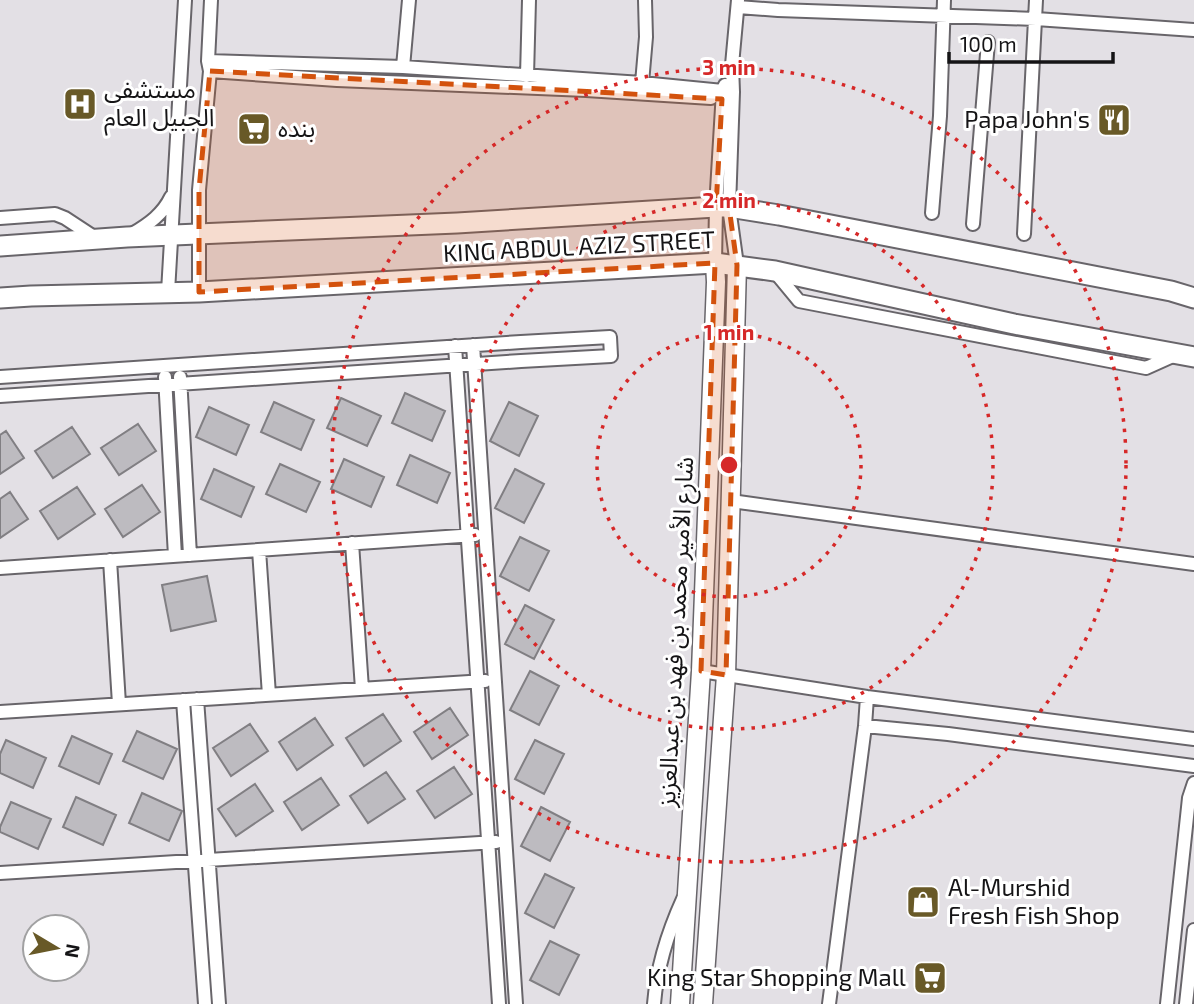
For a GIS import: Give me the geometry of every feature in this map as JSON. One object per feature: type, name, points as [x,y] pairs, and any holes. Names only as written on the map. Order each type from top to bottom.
[{"type":"main road","name":"KING ABDUL AZIZ STREET","points":[[0,246],[199,233],[457,223],[722,207],[779,215],[1171,291],[1194,298]]},
{"type":"main road","name":"KING ABDUL AZIZ STREET","points":[[0,298],[199,292],[715,263],[775,271],[1014,324],[1186,355]]},
{"type":"main road","name":"شارع الأمير محمد بن فهد بن عبدالعزيز","points":[[680,1004],[701,671],[715,263]]},
{"type":"main road","name":"شارع الأمير محمد بن فهد بن عبدالعزيز","points":[[702,1004],[726,675],[737,265]]},
{"type":"street","points":[[168,292],[185,0]]},
{"type":"street","points":[[199,292],[200,190],[211,0]]},
{"type":"street","points":[[403,68],[409,0]]},
{"type":"street","points":[[527,76],[529,0]]},
{"type":"street","points":[[642,83],[646,37],[645,0]]},
{"type":"street","points":[[932,213],[940,116],[944,0]]},
{"type":"street","points":[[1024,234],[1036,0]]},
{"type":"street","points":[[715,263],[738,4],[778,10],[1036,19],[1194,30]]},
{"type":"street","points":[[973,223],[988,42]]},
{"type":"street","points":[[209,66],[403,68],[642,83],[728,96]]},
{"type":"street","points":[[209,66],[337,80],[728,96]]},
{"type":"street","points":[[127,237],[156,218],[166,207],[174,190]]},
{"type":"street","points":[[722,207],[737,265]]},
{"type":"street","points":[[0,218],[55,214],[97,240]]},
{"type":"street","points":[[0,377],[610,337],[611,356],[0,396]]},
{"type":"street","points":[[474,345],[516,1004]]},
{"type":"street","points":[[455,346],[499,1004]]},
{"type":"street","points":[[180,365],[190,555]]},
{"type":"street","points":[[164,366],[175,556]]},
{"type":"street","points":[[731,501],[1194,564]]},
{"type":"street","points":[[0,568],[485,534]]},
{"type":"street","points":[[352,543],[362,689]]},
{"type":"street","points":[[259,550],[269,695]]},
{"type":"street","points":[[110,560],[120,704]]},
{"type":"street","points":[[701,671],[867,697],[1194,739]]},
{"type":"street","points":[[0,712],[495,680]]},
{"type":"street","points":[[829,1004],[867,697]]},
{"type":"street","points":[[197,699],[219,1004]]},
{"type":"street","points":[[183,700],[205,1004]]},
{"type":"street","points":[[865,726],[1194,766]]},
{"type":"street","points":[[1167,1004],[1189,798],[1194,783]]},
{"type":"street","points":[[0,873],[506,841]]},
{"type":"street","points":[[653,1004],[656,976],[669,930],[687,890]]},
{"type":"street","points":[[1186,1004],[1194,930]]},
{"type":"highlighted area","points":[[210,71],[722,99],[716,207],[729,207],[737,265],[726,675],[701,671],[715,263],[199,292],[199,190]]},
{"type":"building","points":[[405,393],[445,411],[432,441],[392,423]]},
{"type":"building","points":[[341,398],[381,416],[367,446],[327,428]]},
{"type":"building","points":[[274,402],[314,420],[301,450],[261,432]]},
{"type":"building","points":[[509,402],[538,416],[519,456],[490,441]]},
{"type":"building","points":[[209,407],[249,425],[236,455],[196,437]]},
{"type":"building","points":[[138,424],[156,451],[119,475],[101,448]]},
{"type":"building","points":[[72,427],[90,454],[53,478],[35,451]]},
{"type":"building","points":[[6,431],[24,458],[0,474],[0,435]]},
{"type":"building","points":[[410,455],[450,473],[437,503],[397,485]]},
{"type":"building","points":[[344,459],[384,477],[371,507],[331,489]]},
{"type":"building","points":[[280,464],[320,482],[306,512],[266,494]]},
{"type":"building","points":[[214,469],[254,487],[241,517],[201,499]]},
{"type":"building","points":[[515,469],[544,484],[524,523],[495,508]]},
{"type":"building","points":[[142,485],[160,512],[123,537],[105,509]]},
{"type":"building","points":[[77,487],[95,514],[58,539],[40,511]]},
{"type":"building","points":[[10,492],[28,519],[0,538],[0,499]]},
{"type":"building","points":[[520,537],[549,551],[529,591],[500,576]]},
{"type":"building","points":[[207,576],[216,621],[171,631],[162,585]]},
{"type":"building","points":[[525,605],[554,620],[534,659],[505,644]]},
{"type":"building","points":[[530,671],[559,686],[539,725],[510,710]]},
{"type":"building","points":[[450,708],[468,735],[432,759],[414,732]]},
{"type":"building","points":[[383,714],[401,741],[364,766],[346,738]]},
{"type":"building","points":[[315,718],[333,745],[297,770],[279,742]]},
{"type":"building","points":[[250,724],[268,751],[231,776],[213,748]]},
{"type":"building","points":[[137,731],[177,749],[163,779],[123,761]]},
{"type":"building","points":[[72,736],[112,754],[99,784],[59,766]]},
{"type":"building","points":[[6,740],[46,758],[33,788],[0,773],[0,754]]},
{"type":"building","points":[[535,740],[564,754],[544,794],[515,779]]},
{"type":"building","points":[[454,767],[472,794],[435,818],[417,791]]},
{"type":"building","points":[[386,772],[405,799],[368,823],[350,796]]},
{"type":"building","points":[[321,778],[339,805],[302,830],[284,802]]},
{"type":"building","points":[[255,784],[273,811],[236,836],[218,809]]},
{"type":"building","points":[[142,793],[182,811],[169,841],[129,823]]},
{"type":"building","points":[[76,797],[116,815],[103,845],[63,827]]},
{"type":"building","points":[[11,802],[51,819],[38,849],[0,832]]},
{"type":"building","points":[[541,807],[570,822],[550,861],[521,846]]},
{"type":"building","points":[[545,874],[574,888],[554,928],[525,913]]},
{"type":"building","points":[[550,941],[579,955],[559,995],[530,980]]},
{"type":"place","name":"مستشفى الجبيل العام","points":[[80,104]]},
{"type":"place","name":"Papa John's","points":[[1114,120]]},
{"type":"place","name":"بنده","points":[[254,129]]},
{"type":"place","name":"Al-Murshid Fresh Fish Shop","points":[[923,902]]},
{"type":"place","name":"King Star Shopping Mall","points":[[930,978]]}]
